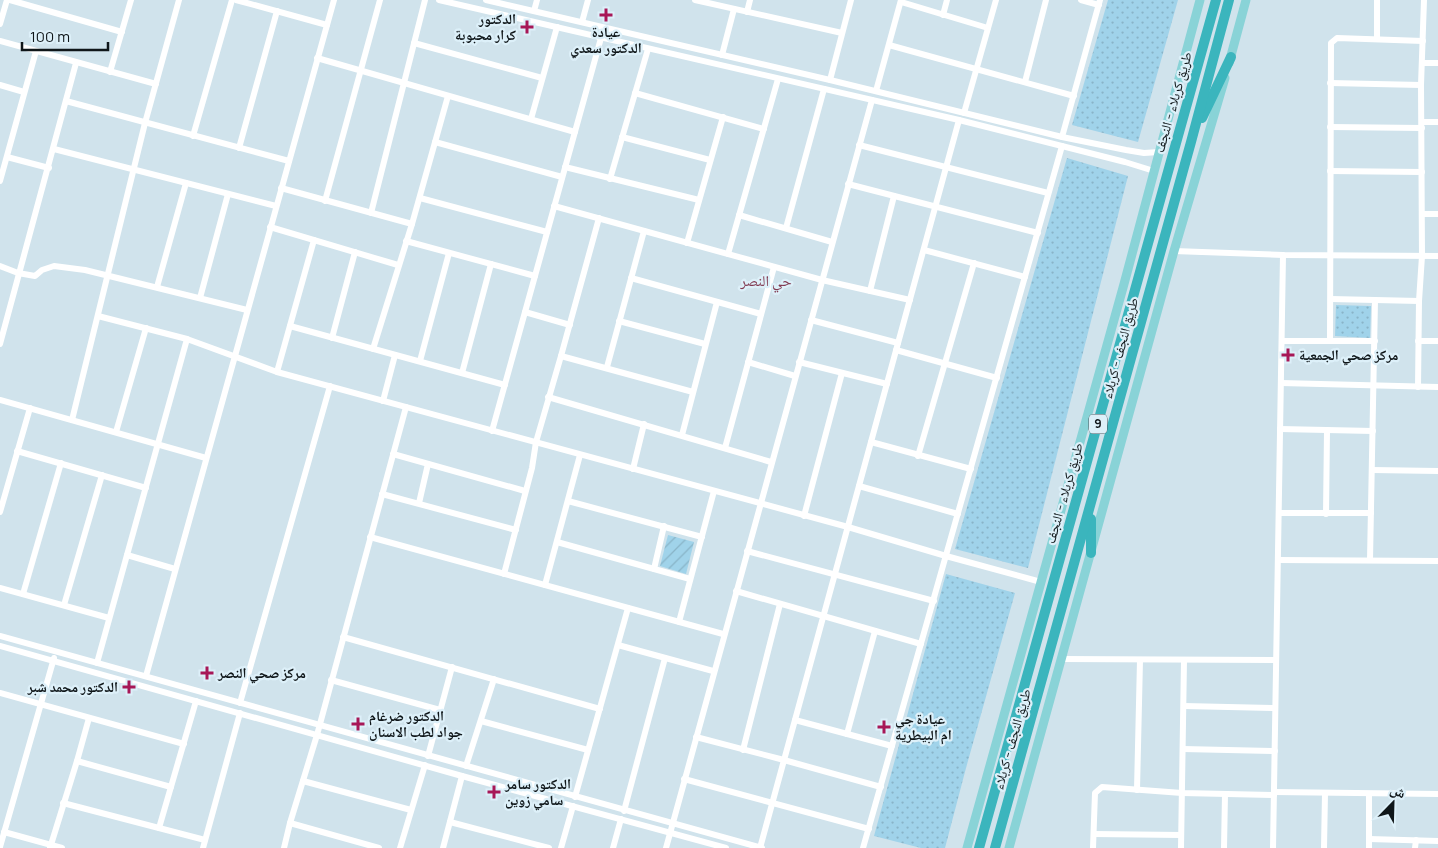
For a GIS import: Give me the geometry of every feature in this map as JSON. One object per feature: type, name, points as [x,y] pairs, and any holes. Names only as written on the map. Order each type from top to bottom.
[{"type":"highway","name":"طريق کربلاء - النجف","points":[[979,848],[1216,0]]},
{"type":"highway","name":"طريق النجف - کربلاء","points":[[995,848],[1092,503],[1229,0]]},
{"type":"highway","points":[[1191,142],[1231,58]]},
{"type":"highway","points":[[1091,553],[1092,503]]},
{"type":"main road","points":[[967,848],[1200,0]]},
{"type":"main road","points":[[1009,848],[1174,251],[1231,58],[1246,0]]},
{"type":"street","points":[[0,24],[9,0],[122,32]]},
{"type":"street","points":[[110,72],[131,0]]},
{"type":"street","points":[[72,420],[145,123],[179,0]]},
{"type":"street","points":[[193,136],[232,0]]},
{"type":"street","points":[[236,0],[327,25]]},
{"type":"street","points":[[146,676],[334,0]]},
{"type":"street","points":[[326,201],[380,0]]},
{"type":"street","points":[[371,213],[424,0]]},
{"type":"street","points":[[439,0],[465,3],[486,11],[959,120],[1154,171]]},
{"type":"street","points":[[486,11],[485,4],[488,0],[830,80],[1062,137],[1126,150],[1159,152]]},
{"type":"street","points":[[534,11],[537,0]]},
{"type":"street","points":[[582,22],[588,0]]},
{"type":"street","points":[[695,0],[842,33]]},
{"type":"street","points":[[747,12],[750,0]]},
{"type":"street","points":[[830,80],[851,0]]},
{"type":"street","points":[[943,15],[947,0]]},
{"type":"street","points":[[964,112],[996,0]]},
{"type":"street","points":[[1025,82],[1046,0]]},
{"type":"street","points":[[1062,137],[1100,3],[1081,0]]},
{"type":"street","points":[[1377,0],[1377,39]]},
{"type":"street","points":[[1418,387],[1419,301],[1422,256],[1421,85],[1424,0]]},
{"type":"street","points":[[876,92],[901,1],[988,28]]},
{"type":"street","points":[[722,55],[734,9]]},
{"type":"street","points":[[238,148],[276,11]]},
{"type":"street","points":[[531,119],[557,27]]},
{"type":"street","points":[[492,431],[601,38]]},
{"type":"street","points":[[1330,340],[1330,83],[1331,47],[1333,40],[1336,38],[1423,41]]},
{"type":"street","points":[[0,41],[156,84]]},
{"type":"street","points":[[414,43],[542,78]]},
{"type":"street","points":[[889,45],[1074,96]]},
{"type":"street","points":[[610,179],[648,49]]},
{"type":"street","points":[[0,182],[36,51]]},
{"type":"street","points":[[318,58],[575,132]]},
{"type":"street","points":[[0,344],[76,63]]},
{"type":"street","points":[[1422,63],[1438,63]]},
{"type":"street","points":[[728,254],[779,79],[785,75],[783,69]]},
{"type":"street","points":[[802,84],[800,78],[804,74]]},
{"type":"street","points":[[1330,83],[1421,85]]},
{"type":"street","points":[[0,85],[24,92]]},
{"type":"street","points":[[786,228],[824,89]]},
{"type":"street","points":[[635,93],[764,129]]},
{"type":"street","points":[[373,349],[420,198],[448,96]]},
{"type":"street","points":[[666,848],[723,634],[872,100]]},
{"type":"street","points":[[66,101],[289,161]]},
{"type":"street","points":[[686,243],[722,117]]},
{"type":"street","points":[[0,636],[761,848],[959,120]]},
{"type":"street","points":[[1330,126],[1422,125],[1438,122]]},
{"type":"street","points":[[622,137],[710,160]]},
{"type":"street","points":[[435,142],[562,177]]},
{"type":"street","points":[[859,145],[1048,193]]},
{"type":"street","points":[[863,848],[1062,146]]},
{"type":"street","points":[[54,149],[276,206]]},
{"type":"street","points":[[1125,162],[1130,154],[1126,150]]},
{"type":"street","points":[[7,157],[49,168]]},
{"type":"street","points":[[565,167],[699,200]]},
{"type":"street","points":[[1330,171],[1422,172]]},
{"type":"street","points":[[157,288],[186,183]]},
{"type":"street","points":[[848,184],[1038,233]]},
{"type":"street","points":[[281,188],[412,224]]},
{"type":"street","points":[[200,298],[228,194]]},
{"type":"street","points":[[870,291],[894,196]]},
{"type":"street","points":[[420,198],[547,232]]},
{"type":"street","points":[[554,206],[822,280],[910,300]]},
{"type":"street","points":[[1422,214],[1438,214]]},
{"type":"street","points":[[739,215],[832,242]]},
{"type":"street","points":[[504,574],[548,397],[599,218]]},
{"type":"street","points":[[270,227],[398,265]]},
{"type":"street","points":[[607,368],[644,231]]},
{"type":"street","points":[[277,372],[314,240]]},
{"type":"street","points":[[406,241],[535,276]]},
{"type":"street","points":[[924,250],[1025,277]]},
{"type":"street","points":[[1174,251],[1331,256],[1438,256]]},
{"type":"street","points":[[332,338],[354,252]]},
{"type":"street","points":[[420,362],[449,253]]},
{"type":"street","points":[[1273,848],[1284,255]]},
{"type":"street","points":[[918,456],[974,263]]},
{"type":"street","points":[[462,373],[491,264]]},
{"type":"street","points":[[0,266],[18,273],[35,276],[42,270],[54,266],[85,270],[247,310]]},
{"type":"street","points":[[725,448],[774,267]]},
{"type":"street","points":[[631,278],[762,314]]},
{"type":"street","points":[[1331,299],[1419,301]]},
{"type":"street","points":[[1370,560],[1375,300]]},
{"type":"street","points":[[682,435],[717,302]]},
{"type":"street","points":[[525,312],[570,325]]},
{"type":"street","points":[[98,316],[188,340],[277,372],[848,527],[1041,582]]},
{"type":"street","points":[[811,320],[945,364],[997,378]]},
{"type":"street","points":[[620,321],[705,344]]},
{"type":"street","points":[[290,326],[505,385]]},
{"type":"street","points":[[116,432],[146,328]]},
{"type":"street","points":[[97,663],[188,340]]},
{"type":"street","points":[[1282,341],[1374,341]]},
{"type":"street","points":[[1418,341],[1438,341]]},
{"type":"street","points":[[383,401],[395,355]]},
{"type":"street","points":[[561,356],[693,392]]},
{"type":"street","points":[[748,362],[795,376]]},
{"type":"street","points":[[799,362],[887,384]]},
{"type":"street","points":[[804,516],[842,373]]},
{"type":"street","points":[[1281,383],[1438,387]]},
{"type":"street","points":[[240,703],[330,386]]},
{"type":"street","points":[[548,397],[771,462]]},
{"type":"street","points":[[0,400],[206,458]]},
{"type":"street","points":[[284,848],[317,735],[406,407]]},
{"type":"street","points":[[0,512],[30,408]]},
{"type":"street","points":[[633,469],[644,424]]},
{"type":"street","points":[[1280,429],[1372,432]]},
{"type":"street","points":[[1326,514],[1327,431]]},
{"type":"street","points":[[871,442],[971,469]]},
{"type":"street","points":[[17,451],[146,488]]},
{"type":"street","points":[[393,454],[526,491]]},
{"type":"street","points":[[545,585],[580,455]]},
{"type":"street","points":[[23,594],[61,463]]},
{"type":"street","points":[[419,504],[428,464]]},
{"type":"street","points":[[1372,470],[1438,471]]},
{"type":"street","points":[[64,605],[102,475]]},
{"type":"street","points":[[859,486],[958,514]]},
{"type":"street","points":[[679,622],[714,491]]},
{"type":"street","points":[[382,494],[516,530]]},
{"type":"street","points":[[568,501],[702,537]]},
{"type":"street","points":[[1278,513],[1371,514]]},
{"type":"street","points":[[654,569],[664,526]]},
{"type":"street","points":[[370,537],[723,634]]},
{"type":"street","points":[[556,542],[690,579]]},
{"type":"street","points":[[747,551],[934,601]]},
{"type":"street","points":[[126,555],[175,569]]},
{"type":"street","points":[[1278,560],[1438,561]]},
{"type":"street","points":[[0,588],[109,618]]},
{"type":"street","points":[[736,591],[921,644]]},
{"type":"street","points":[[743,750],[780,604]]},
{"type":"street","points":[[575,797],[628,608]]},
{"type":"street","points":[[847,734],[875,631]]},
{"type":"street","points":[[343,637],[600,709]]},
{"type":"street","points":[[618,645],[713,671]]},
{"type":"street","points":[[0,646],[726,848]]},
{"type":"street","points":[[43,658],[48,654],[47,648]]},
{"type":"street","points":[[0,847],[56,651]]},
{"type":"street","points":[[68,665],[66,660],[70,655]]},
{"type":"street","points":[[624,811],[665,658]]},
{"type":"street","points":[[1062,659],[1276,660]]},
{"type":"street","points":[[1137,790],[1140,660]]},
{"type":"street","points":[[1181,848],[1184,660]]},
{"type":"street","points":[[428,756],[452,667]]},
{"type":"street","points":[[466,766],[494,679]]},
{"type":"street","points":[[331,680],[440,710]]},
{"type":"street","points":[[0,693],[184,744]]},
{"type":"street","points":[[159,828],[196,701]]},
{"type":"street","points":[[1184,706],[1276,708]]},
{"type":"street","points":[[203,848],[240,713]]},
{"type":"street","points":[[50,847],[89,718]]},
{"type":"street","points":[[795,720],[892,746]]},
{"type":"street","points":[[302,731],[306,727],[305,721]]},
{"type":"street","points":[[481,721],[588,750]]},
{"type":"street","points":[[330,738],[328,733],[332,729]]},
{"type":"street","points":[[696,737],[881,787]]},
{"type":"street","points":[[1183,749],[1275,751]]},
{"type":"street","points":[[77,761],[171,787]]},
{"type":"street","points":[[400,848],[425,765]]},
{"type":"street","points":[[443,848],[462,776]]},
{"type":"street","points":[[684,779],[869,829]]},
{"type":"street","points":[[303,781],[410,810]]},
{"type":"street","points":[[1093,848],[1095,793],[1097,789],[1102,787],[1225,794],[1438,794]]},
{"type":"street","points":[[1224,848],[1225,794]]},
{"type":"street","points":[[1324,848],[1325,794]]},
{"type":"street","points":[[1369,795],[1369,848]]},
{"type":"street","points":[[63,803],[206,840]]},
{"type":"street","points":[[561,848],[573,806]]},
{"type":"street","points":[[613,848],[621,819]]},
{"type":"street","points":[[660,830],[663,826],[663,821]]},
{"type":"street","points":[[450,822],[549,848]]},
{"type":"street","points":[[290,823],[379,848]]},
{"type":"street","points":[[679,835],[678,830],[681,826]]},
{"type":"street","points":[[3,833],[50,847],[62,848]]},
{"type":"street","points":[[1094,834],[1182,835]]},
{"type":"street","points":[[1369,839],[1438,841]]},
{"type":"street","points":[[1416,840],[1416,848]]},
{"type":"shaded area","points":[[1108,0],[1178,0],[1138,142],[1072,125]]},
{"type":"shaded area","points":[[1067,158],[1128,176],[1028,568],[955,549]]},
{"type":"shaded area","points":[[1336,305],[1371,306],[1370,338],[1335,336]]},
{"type":"shaded area","points":[[668,535],[694,542],[686,574],[660,566]]},
{"type":"shaded area","points":[[946,574],[1015,593],[945,848],[921,848],[874,836]]},
{"type":"place","name":"عيادة الدكتور سعدي","points":[[606,15]]},
{"type":"place","name":"الدكتور كرار محبوبة","points":[[527,27]]},
{"type":"place","name":"مركز صحي الجمعية","points":[[1288,355]]},
{"type":"place","name":"مركز صحي النصر","points":[[207,673]]},
{"type":"place","name":"الدكتور محمد شبر","points":[[129,687]]},
{"type":"place","name":"الدكتور ضرغام جواد لطب الاسنان","points":[[358,724]]},
{"type":"place","name":"عيادة جي ام البيطرية","points":[[884,727]]},
{"type":"place","name":"الدكتور سامر سامي زوين","points":[[494,792]]},
{"type":"district","name":"حي النصر","points":[[766,281]]}]
